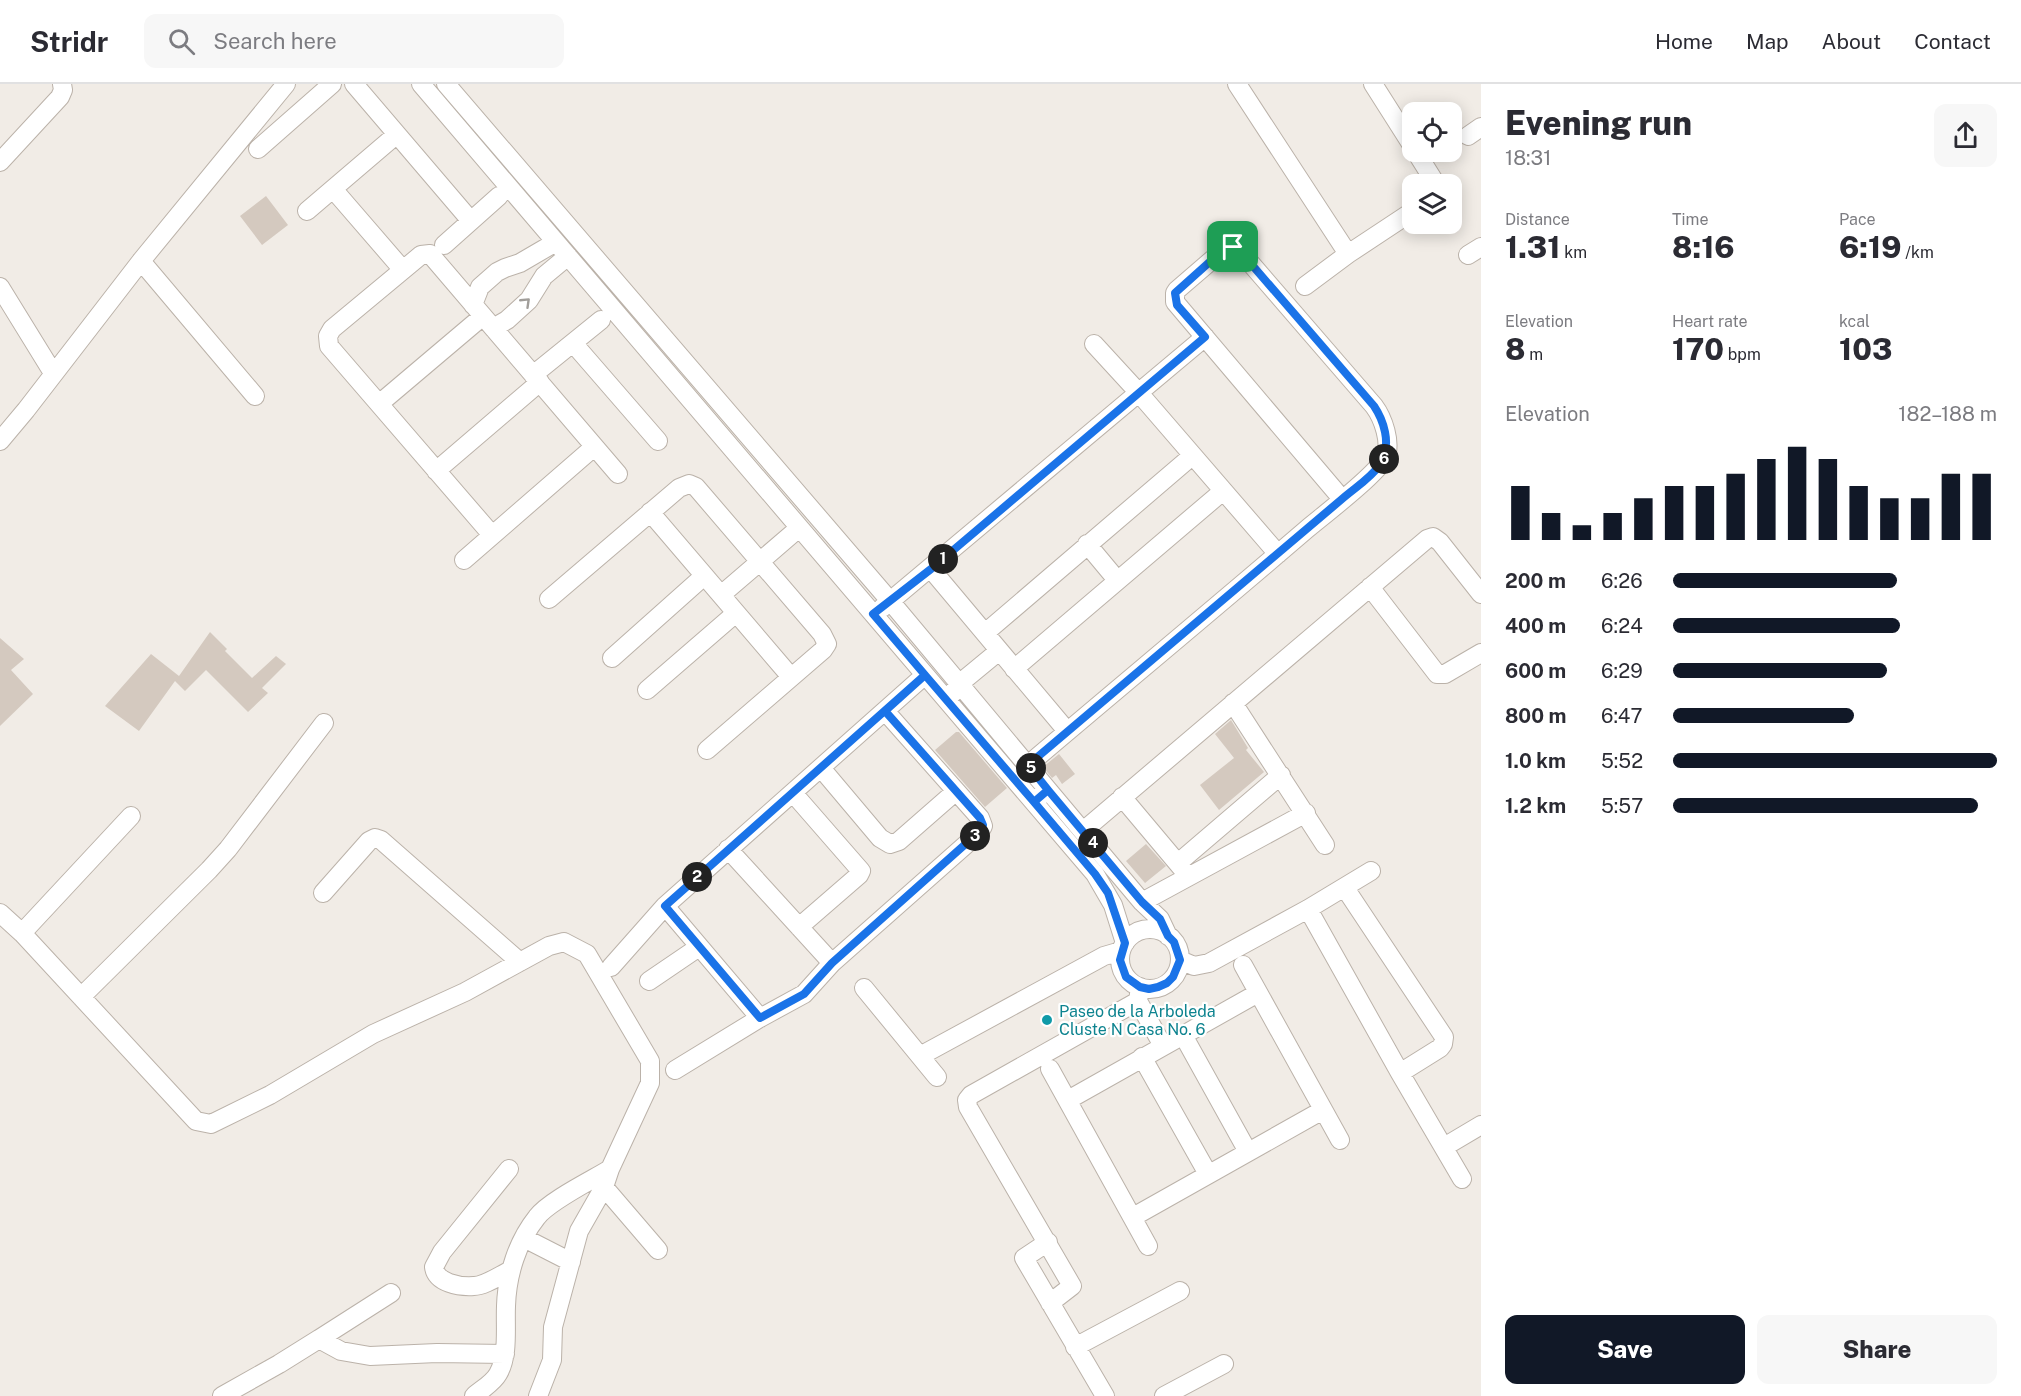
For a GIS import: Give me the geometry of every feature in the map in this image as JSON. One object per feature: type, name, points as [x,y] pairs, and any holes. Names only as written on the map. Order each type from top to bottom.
[{"type":"street","points":[[0,162],[60,97],[63,90],[62,84]]},
{"type":"street","points":[[0,441],[141,261],[286,84]]},
{"type":"street","points":[[258,149],[332,84]]},
{"type":"street","points":[[354,84],[471,221]]},
{"type":"street","points":[[421,84],[1101,883],[1113,905],[1123,947],[1122,969],[1139,994],[1163,1046]]},
{"type":"street","points":[[446,84],[891,602],[1142,902],[1160,919],[1168,936]]},
{"type":"street","points":[[1238,84],[1348,254]]},
{"type":"street","points":[[1373,84],[1402,130]]},
{"type":"street","points":[[308,211],[396,135]]},
{"type":"street","points":[[333,189],[403,270]]},
{"type":"street","points":[[444,245],[499,196]]},
{"type":"street","points":[[1305,286],[1402,218]]},
{"type":"street","points":[[483,316],[480,287],[497,272],[520,264],[556,242]]},
{"type":"street","points":[[1028,765],[1342,499],[1373,472],[1384,459],[1387,443],[1380,414],[1240,251],[1233,247],[1223,250],[1175,293],[1177,305],[1342,499]]},
{"type":"street","points":[[492,535],[329,346],[328,336],[332,329],[421,255],[430,254],[618,474]]},
{"type":"street","points":[[379,404],[483,316],[507,320],[529,300],[544,276],[568,256]]},
{"type":"street","points":[[141,261],[255,396]]},
{"type":"street","points":[[0,287],[53,374]]},
{"type":"street","points":[[436,471],[573,343],[601,320]]},
{"type":"street","points":[[873,614],[931,569],[1205,337]]},
{"type":"street","points":[[573,343],[658,441]]},
{"type":"street","points":[[1094,344],[1278,554]]},
{"type":"street","points":[[464,560],[594,447]]},
{"type":"street","points":[[985,633],[1192,456]]},
{"type":"street","points":[[549,599],[679,488],[692,485],[761,561],[826,641],[823,650],[707,750]]},
{"type":"street","points":[[1014,669],[1223,491]]},
{"type":"street","points":[[650,512],[791,677]]},
{"type":"street","points":[[721,595],[799,528]]},
{"type":"street","points":[[1083,831],[1424,540],[1433,537],[1440,542],[1481,594]]},
{"type":"street","points":[[1087,544],[1117,580]]},
{"type":"street","points":[[931,569],[1067,731]]},
{"type":"street","points":[[612,658],[704,576]]},
{"type":"street","points":[[1370,587],[1437,674],[1443,675],[1481,653]]},
{"type":"street","points":[[647,690],[736,613]]},
{"type":"street","points":[[946,701],[959,684],[999,651]]},
{"type":"street","points":[[611,967],[665,906],[925,675]]},
{"type":"street","points":[[1233,703],[1325,845]]},
{"type":"street","points":[[675,1070],[804,994],[832,963],[979,832],[983,825],[980,818],[885,711]]},
{"type":"street","points":[[81,998],[228,849],[324,723]]},
{"type":"street","points":[[821,768],[880,838],[890,844],[899,841],[955,792]]},
{"type":"street","points":[[1142,902],[1183,870],[1281,775]]},
{"type":"street","points":[[1034,802],[1048,790]]},
{"type":"street","points":[[793,794],[861,871],[799,927]]},
{"type":"street","points":[[1122,797],[1183,870]]},
{"type":"street","points":[[1183,870],[1306,813]]},
{"type":"street","points":[[22,933],[131,816]]},
{"type":"street","points":[[323,893],[369,841],[375,838],[381,840],[520,962]]},
{"type":"street","points":[[728,849],[832,963]]},
{"type":"street","points":[[1180,960],[1194,966],[1209,963],[1345,888],[1371,871]]},
{"type":"street","points":[[1345,888],[1444,1037],[1440,1048],[1400,1073]]},
{"type":"street","points":[[665,906],[760,1018]]},
{"type":"street","points":[[1308,909],[1462,1179]]},
{"type":"street","points":[[0,913],[22,933],[196,1121],[212,1124],[270,1095],[373,1034],[465,992],[549,946],[564,942],[587,954],[650,1061],[650,1083],[604,1187],[579,1231],[553,1327],[552,1360],[538,1396]]},
{"type":"street","points":[[920,1056],[1123,947],[1132,935],[1150,929],[1160,931],[1174,942],[1180,960],[1173,977],[1167,983],[1139,994],[971,1095],[968,1100],[968,1107],[1072,1287],[1050,1303]]},
{"type":"street","points":[[649,981],[699,946]]},
{"type":"street","points":[[1244,966],[1340,1140]]},
{"type":"street","points":[[864,988],[937,1077]]},
{"type":"street","points":[[1068,1100],[1258,993]]},
{"type":"street","points":[[1183,1035],[1248,1152]]},
{"type":"street","points":[[1142,1057],[1208,1174]]},
{"type":"street","points":[[1050,1069],[1148,1246]]},
{"type":"street","points":[[1133,1217],[1323,1110]]},
{"type":"street","points":[[1444,1147],[1481,1125]]},
{"type":"street","points":[[509,1169],[442,1252],[434,1267],[437,1278],[442,1281],[475,1287],[509,1271]]},
{"type":"street","points":[[474,1396],[498,1373],[505,1354],[509,1271],[524,1238],[538,1215],[573,1190],[610,1169]]},
{"type":"street","points":[[604,1187],[658,1250]]},
{"type":"street","points":[[524,1238],[571,1262]]},
{"type":"street","points":[[1048,1242],[1024,1258],[1105,1396]]},
{"type":"street","points":[[1075,1347],[1180,1290]]},
{"type":"street","points":[[222,1396],[279,1364],[391,1293]]},
{"type":"street","points":[[319,1339],[341,1351],[370,1356],[437,1353],[505,1354]]},
{"type":"street","points":[[1164,1396],[1224,1364]]},
{"type":"building","points":[[266,196],[288,225],[262,245],[240,216]]},
{"type":"building","points":[[210,632],[252,678],[276,656],[286,664],[262,688],[268,693],[248,712],[206,670],[185,691],[175,681],[139,731],[105,706],[151,654],[179,676]]},
{"type":"building","points":[[0,638],[24,659],[11,670],[33,694],[0,726]]},
{"type":"building","points":[[1231,720],[1248,748],[1246,750],[1264,772],[1219,810],[1200,785],[1234,758],[1215,734]]},
{"type":"building","points":[[959,732],[1007,788],[985,807],[935,750]]},
{"type":"building","points":[[1059,754],[1075,774],[1062,784],[1056,775],[1052,778],[1043,767]]},
{"type":"building","points":[[1146,844],[1166,866],[1145,883],[1126,861]]},
{"type":"place","name":"Paseo de la Arboleda Cluste N Casa No. 6","points":[[1047,1020]]},
{"type":"route","points":[[1233,247],[1230,246],[1223,250],[1175,293],[1174,298],[1177,305],[1205,337],[931,569],[873,614],[925,675],[901,695],[793,794],[665,906],[760,1018],[804,994],[832,963],[979,832],[983,825],[980,818],[885,711],[925,675],[1034,802],[1048,790],[1142,902],[1160,919],[1178,951],[1180,960],[1178,969],[1167,983],[1149,989],[1132,983],[1126,977],[1120,960],[1125,943],[1108,893],[1095,874],[1034,802],[1048,790],[1028,765],[1380,466],[1386,454],[1387,443],[1380,414],[1374,406],[1240,251],[1233,247]]}]
